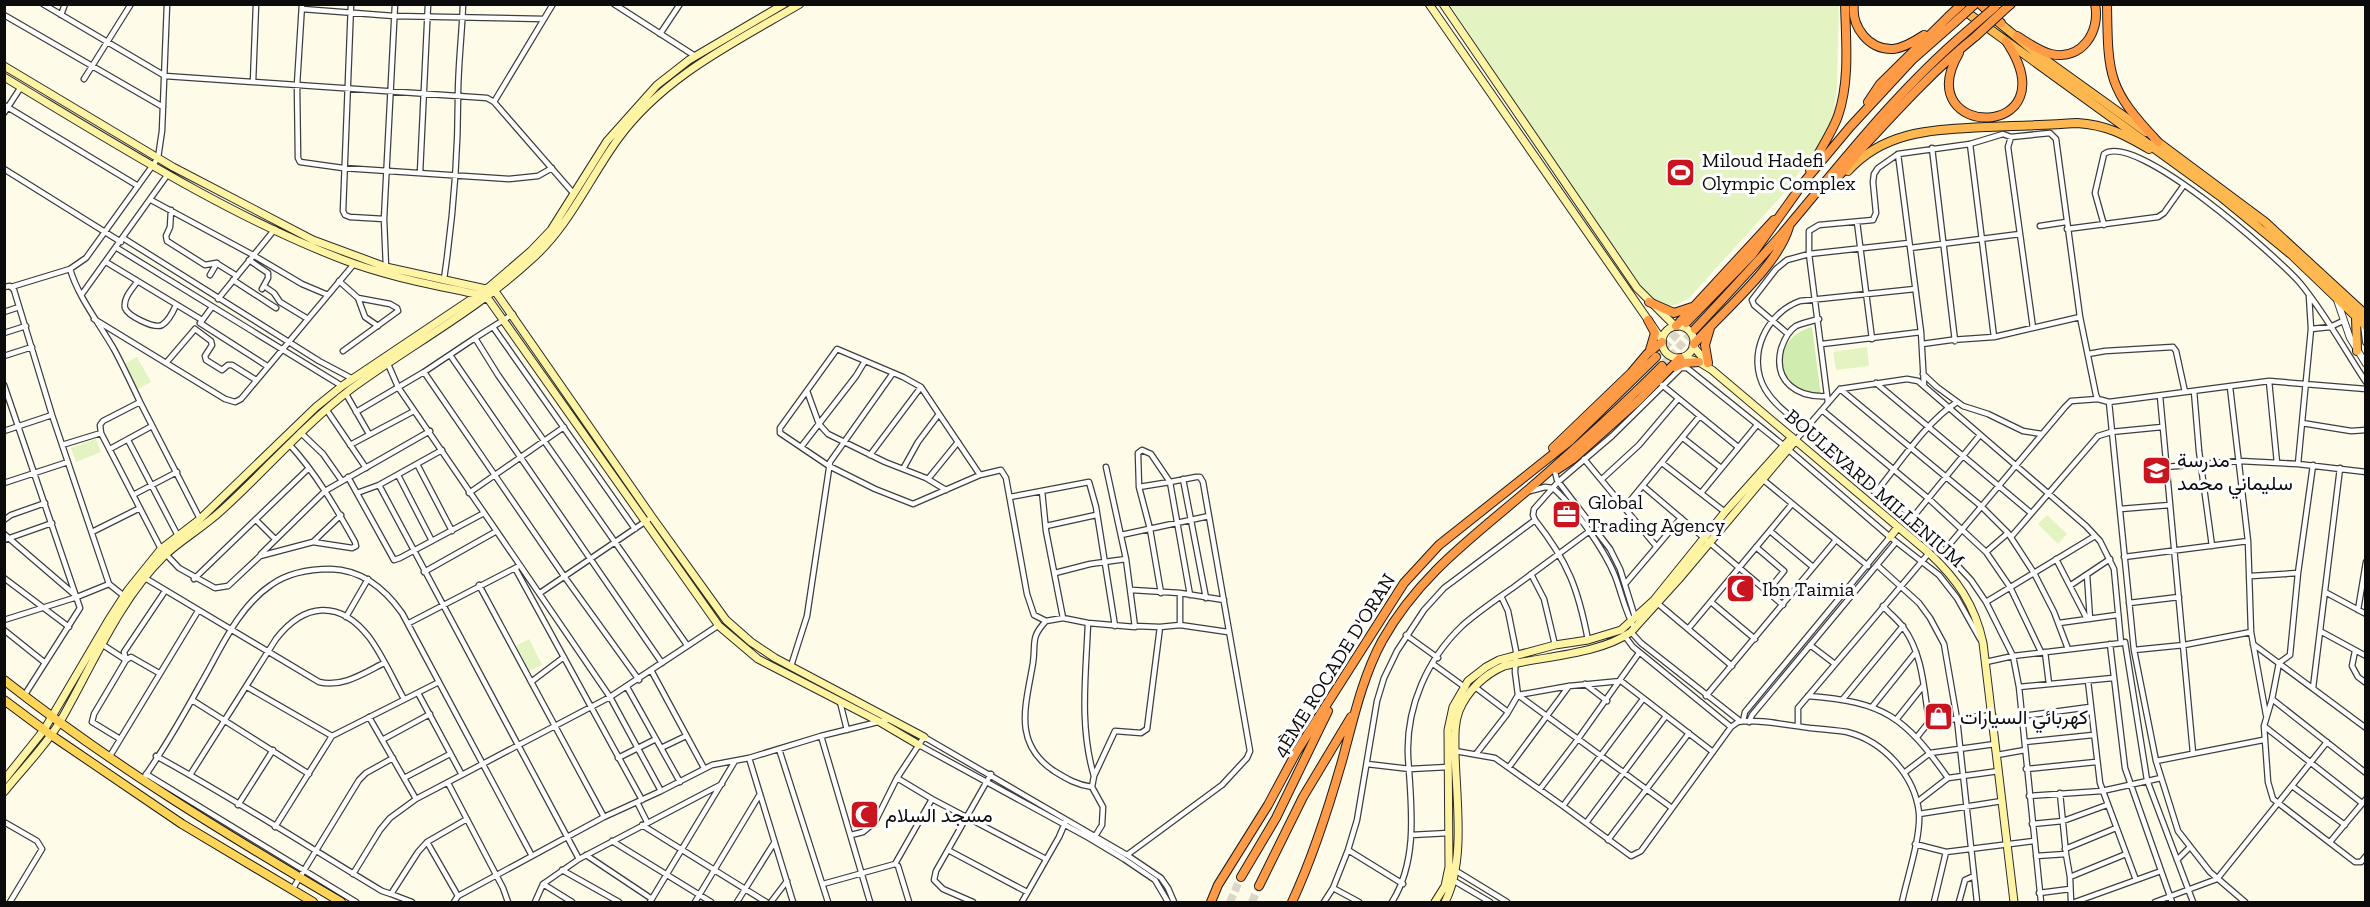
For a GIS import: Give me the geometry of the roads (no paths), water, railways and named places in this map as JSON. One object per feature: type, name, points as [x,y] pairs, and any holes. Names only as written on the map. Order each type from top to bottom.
[{"type":"highway","points":[[1804,182],[1833,127],[1842,100],[1846,60],[1845,4]]},
{"type":"highway","points":[[1854,4],[1854,20],[1862,35],[1877,46],[1886,48],[1901,48],[1976,4],[2265,222],[2366,315]]},
{"type":"highway","points":[[1956,4],[2186,171],[2278,243],[2365,325]]},
{"type":"highway","points":[[1686,323],[1752,255],[1804,182],[1866,110],[1951,20],[1962,4]]},
{"type":"highway","points":[[1695,329],[1750,270],[1875,122],[1926,67],[1965,33],[1999,8],[2011,4]]},
{"type":"highway","points":[[2017,36],[2052,54],[2074,51],[2087,42],[2095,30],[2097,22],[2095,4]]},
{"type":"highway","points":[[2107,4],[2109,62],[2115,87],[2128,110],[2158,142]]},
{"type":"highway","points":[[1837,178],[1908,99],[1976,36],[1999,8]]},
{"type":"highway","points":[[1866,110],[1880,84],[1937,27]]},
{"type":"highway","points":[[1961,48],[1950,75],[1952,96],[1957,105],[1970,115],[1995,117],[2013,107],[2020,96],[2023,82],[2019,62],[2006,41]]},
{"type":"highway","points":[[1815,194],[1870,151],[1905,135],[1938,129],[2077,123],[2109,128],[2186,171]]},
{"type":"highway","points":[[1675,326],[1785,209]]},
{"type":"highway","points":[[1694,345],[1769,262],[1785,241],[1790,223]]},
{"type":"highway","points":[[1649,302],[1674,313],[1695,305]]},
{"type":"highway","points":[[2356,317],[2357,351]]},
{"type":"highway","points":[[1648,320],[1655,333],[1652,356]]},
{"type":"highway","points":[[1664,370],[1681,364],[1706,365],[1706,341],[1711,324]]},
{"type":"highway","name":"4ÈME ROCADE D'ORAN","points":[[1211,903],[1218,885],[1268,804],[1297,751],[1392,599],[1428,556],[1570,440],[1652,356],[1662,341]]},
{"type":"highway","points":[[1516,499],[1573,459],[1664,370],[1682,357]]},
{"type":"highway","name":"4ÈME ROCADE D'ORAN","points":[[1292,903],[1327,812],[1356,709],[1381,644],[1404,606],[1425,580],[1451,554],[1563,460],[1664,370]]},
{"type":"highway","points":[[1241,877],[1276,818],[1341,683]]},
{"type":"highway","points":[[1259,885],[1303,796],[1356,709]]},
{"type":"main road","points":[[4,792],[60,723],[133,593],[163,552],[212,520],[326,409],[486,297],[491,289],[551,230],[607,141],[657,85],[695,57],[784,4]]},
{"type":"main road","points":[[1429,4],[1448,28],[1648,320],[1662,341],[1666,352],[1675,357],[1706,365]]},
{"type":"main road","points":[[1443,4],[1618,261],[1649,302],[1675,326],[1689,331],[1706,365]]},
{"type":"main road","points":[[4,780],[52,718],[124,596],[177,536],[200,519],[316,407],[342,386],[478,294],[491,289],[534,258],[556,234],[618,139],[640,112],[669,84],[700,62],[798,5]]},
{"type":"main road","points":[[4,66],[156,161],[275,229],[354,264],[381,273],[486,297],[719,626],[758,658],[919,745]]},
{"type":"main road","points":[[4,77],[156,161]]},
{"type":"main road","points":[[171,170],[313,240],[386,267],[491,289],[513,314],[651,517],[726,620],[761,649],[924,737]]},
{"type":"main road","points":[[1662,341],[1666,331],[1675,326]]},
{"type":"main road","points":[[1682,357],[1690,353],[1694,345]]},
{"type":"main road","name":"BOULEVARD MILLENIUM","points":[[1706,365],[1799,434],[1956,579],[1978,622],[1983,643],[2014,903]]},
{"type":"main road","points":[[1444,903],[1452,869],[1454,729],[1459,710],[1470,689],[1493,671],[1515,663],[1590,649],[1631,627],[1656,602],[1785,447],[1799,434]]},
{"type":"main road","points":[[1707,540],[1725,512],[1760,477]]},
{"type":"main road","points":[[1893,539],[1898,527]]},
{"type":"main road","points":[[1452,869],[1446,767],[1451,713],[1486,667],[1515,654],[1588,640],[1631,627]]},
{"type":"main road","points":[[4,680],[52,718],[145,776],[209,824],[301,874],[341,903]]},
{"type":"main road","points":[[4,700],[51,735],[182,824],[311,902]]},
{"type":"main road","points":[[1436,903],[1450,878]]},
{"type":"street","points":[[43,4],[165,76],[487,98],[494,102],[574,194]]},
{"type":"street","points":[[61,15],[65,4]]},
{"type":"street","points":[[84,79],[131,4]]},
{"type":"street","points":[[4,288],[70,268],[86,258],[156,161],[162,131],[167,4]]},
{"type":"street","points":[[253,82],[256,4]]},
{"type":"street","points":[[351,4],[344,168],[345,215],[384,219]]},
{"type":"street","points":[[386,267],[384,219],[395,4]]},
{"type":"street","points":[[420,173],[428,4]]},
{"type":"street","points":[[444,279],[453,222],[463,4]]},
{"type":"street","points":[[494,102],[553,4]]},
{"type":"street","points":[[660,33],[680,4]]},
{"type":"street","points":[[617,5],[695,57]]},
{"type":"street","points":[[544,19],[350,14],[302,7],[297,85],[299,161],[344,168],[528,178],[538,176],[552,168]]},
{"type":"street","points":[[4,15],[163,107]]},
{"type":"street","points":[[21,87],[5,108],[138,186]]},
{"type":"street","points":[[1828,403],[1809,254],[1808,234],[1814,226],[1870,221],[1875,218],[1872,182],[1874,174],[1898,154],[1970,144],[2003,135],[2011,137],[2047,133],[2055,137],[2080,317],[2098,399]]},
{"type":"street","points":[[2011,137],[2008,147],[2033,328]]},
{"type":"street","points":[[1970,144],[1994,337]]},
{"type":"street","points":[[1932,148],[1955,341]]},
{"type":"street","points":[[2104,225],[2095,193],[2106,152],[2121,152],[2139,158],[2184,185],[2270,252],[2309,295],[2366,382]]},
{"type":"street","points":[[1898,154],[1921,332],[1924,385]]},
{"type":"street","points":[[4,170],[352,379]]},
{"type":"street","points":[[81,294],[117,248],[171,170]]},
{"type":"street","points":[[2067,229],[2158,217],[2184,185]]},
{"type":"street","points":[[150,200],[328,296]]},
{"type":"street","points":[[171,210],[167,241],[205,265],[217,263],[276,308]]},
{"type":"street","points":[[1857,222],[1872,339]]},
{"type":"street","points":[[2040,226],[2066,222]]},
{"type":"street","points":[[218,298],[275,229]]},
{"type":"street","points":[[1788,334],[1754,305],[1752,300],[1784,261],[1809,254],[1942,244],[2020,234]]},
{"type":"street","points":[[117,248],[342,386]]},
{"type":"street","points":[[249,260],[268,273],[263,288],[274,293],[280,302],[308,319]]},
{"type":"street","points":[[106,262],[176,305],[267,366]]},
{"type":"street","points":[[210,275],[217,263]]},
{"type":"street","points":[[94,319],[231,402],[241,399],[354,264]]},
{"type":"street","points":[[70,268],[74,281],[114,350],[200,519]]},
{"type":"street","points":[[339,281],[358,298],[365,317],[378,326]]},
{"type":"street","points":[[137,282],[126,298],[125,308],[147,324],[156,327],[162,325],[176,305]]},
{"type":"street","points":[[11,287],[26,326],[52,416],[109,584],[124,596]]},
{"type":"street","points":[[1915,289],[1800,301],[1787,306],[1772,320],[1759,346],[1758,367],[1762,382],[1799,434],[1876,492],[1944,551],[1971,580],[1986,602],[2013,656],[2019,687],[2040,903]]},
{"type":"street","points":[[2298,464],[2311,329],[2309,295]]},
{"type":"street","points":[[344,351],[396,314],[398,308],[390,304],[358,298]]},
{"type":"street","points":[[2337,300],[2343,321],[2357,351],[2366,364]]},
{"type":"street","points":[[166,363],[213,306]]},
{"type":"street","points":[[4,312],[19,307]]},
{"type":"street","points":[[356,412],[424,372],[513,314]]},
{"type":"street","points":[[1922,344],[1994,337],[2080,317]]},
{"type":"street","points":[[1819,319],[1797,326],[1788,334],[1780,356],[1780,366],[1786,381],[1806,395],[1827,396]]},
{"type":"street","points":[[2311,329],[2330,327],[2343,321]]},
{"type":"street","points":[[2365,325],[2366,342]]},
{"type":"street","points":[[4,333],[26,326]]},
{"type":"street","points":[[493,327],[635,529]]},
{"type":"street","points":[[195,329],[212,341],[205,357],[206,360],[222,370],[232,365],[256,380]]},
{"type":"street","points":[[1822,344],[1921,332]]},
{"type":"street","points":[[475,338],[498,375],[687,645]]},
{"type":"street","points":[[4,356],[32,347]]},
{"type":"street","points":[[2088,354],[2173,347],[2176,351],[2185,392]]},
{"type":"street","points":[[980,475],[921,387],[837,349],[780,428],[780,433],[829,466],[875,489],[913,504],[980,475],[1001,470],[1006,478],[1010,497],[1027,594],[1035,615],[1046,621],[1063,618],[1115,626],[1180,625],[1228,632]]},
{"type":"street","points":[[450,355],[662,663]]},
{"type":"street","points":[[801,447],[865,361]]},
{"type":"street","points":[[388,364],[398,387],[430,431],[517,567],[640,801],[645,824],[681,850],[766,903]]},
{"type":"street","points":[[1588,640],[1576,586],[1560,554],[1535,520],[1533,511],[1558,482],[1612,436],[1662,385],[1679,370],[1687,368],[1785,447],[1948,585],[1983,643]]},
{"type":"street","points":[[424,372],[564,576],[639,680]]},
{"type":"street","points":[[791,666],[807,616],[829,466],[893,373]]},
{"type":"street","points":[[1923,374],[1957,402],[1970,409],[1988,414],[2023,431],[2042,434]]},
{"type":"street","points":[[1799,434],[1840,389],[1907,379],[1918,381],[2095,536],[2114,569],[2117,584],[2117,615],[2147,780],[2193,903]]},
{"type":"street","points":[[2269,381],[2277,463]]},
{"type":"street","points":[[1944,551],[2015,465],[2072,401],[2098,399],[2109,402],[2269,381],[2366,389]]},
{"type":"street","points":[[1876,383],[2031,513]]},
{"type":"street","points":[[1662,385],[1738,447]]},
{"type":"street","points":[[5,386],[80,608],[24,696]]},
{"type":"street","points":[[870,455],[921,387]]},
{"type":"street","points":[[2230,387],[2240,461],[2250,576],[2253,644],[2266,715]]},
{"type":"street","points":[[1840,389],[1981,506],[2009,535],[2034,573],[2059,623],[2068,649]]},
{"type":"street","points":[[807,391],[819,424],[828,434],[870,455],[928,479],[946,490]]},
{"type":"street","points":[[2194,391],[2212,546]]},
{"type":"street","points":[[346,394],[369,434]]},
{"type":"street","points":[[2160,396],[2193,753]]},
{"type":"street","points":[[1602,478],[1639,445],[1678,399]]},
{"type":"street","points":[[140,402],[103,421],[100,425],[101,434],[163,552],[179,568],[212,588],[225,587],[260,556],[325,491],[430,431]]},
{"type":"street","points":[[1876,492],[1928,428],[1948,407],[1957,402]]},
{"type":"street","points":[[2109,402],[2134,650],[2156,760],[2178,831],[2189,848],[2217,879],[2245,903]]},
{"type":"street","points":[[326,409],[366,468]]},
{"type":"street","points":[[1822,410],[1929,499],[1986,552],[2010,587],[2043,652],[2049,684]]},
{"type":"street","points":[[350,445],[414,411]]},
{"type":"street","points":[[903,469],[918,442],[939,414]]},
{"type":"street","points":[[4,431],[52,416]]},
{"type":"street","points":[[1625,507],[1700,417]]},
{"type":"street","points":[[2302,423],[2366,430]]},
{"type":"street","points":[[1701,493],[1757,425]]},
{"type":"street","points":[[110,449],[152,426]]},
{"type":"street","points":[[469,493],[564,427]]},
{"type":"street","points":[[1986,552],[2009,535],[2031,513],[2096,438],[2111,432],[2163,427]]},
{"type":"street","points":[[300,432],[323,454],[342,481]]},
{"type":"street","points":[[62,445],[101,434]]},
{"type":"street","points":[[1909,522],[1980,435]]},
{"type":"street","points":[[1683,438],[1721,468]]},
{"type":"street","points":[[128,440],[177,536]]},
{"type":"street","points":[[928,479],[958,442]]},
{"type":"street","points":[[260,556],[313,542],[355,547],[356,542],[325,491],[289,444]]},
{"type":"street","points":[[357,493],[379,485],[442,450]]},
{"type":"street","points":[[1161,593],[1150,529],[1139,487],[1138,453],[1142,450],[1151,454],[1170,482],[1190,595]]},
{"type":"street","points":[[1584,459],[1656,546]]},
{"type":"street","points":[[2166,467],[2240,461],[2313,465],[2366,472]]},
{"type":"street","points":[[4,483],[68,462]]},
{"type":"street","points":[[1662,463],[1725,512]]},
{"type":"street","points":[[417,464],[452,531]]},
{"type":"street","points":[[2313,465],[2298,573],[2290,655],[2279,663],[2264,726],[2263,740],[2268,782],[2273,799],[2355,862],[2361,862],[2366,856]]},
{"type":"street","points":[[1106,467],[1126,559],[1135,626]]},
{"type":"street","points":[[195,579],[309,468]]},
{"type":"street","points":[[2313,688],[2340,468]]},
{"type":"street","points":[[133,495],[177,472]]},
{"type":"street","points":[[1555,472],[1558,482],[1610,549],[1625,584],[1631,627],[1641,643],[1706,696],[1742,721],[1839,731],[1858,736],[1887,754],[1904,773],[1917,802],[1919,814],[1902,903]]},
{"type":"street","points":[[398,475],[432,541]]},
{"type":"street","points":[[348,477],[393,560],[484,513]]},
{"type":"street","points":[[1128,855],[1222,785],[1249,754],[1250,746],[1200,477],[1139,487]]},
{"type":"street","points":[[1760,477],[1868,566]]},
{"type":"street","points":[[1184,479],[1206,598]]},
{"type":"street","points":[[1010,497],[1089,482],[1115,626]]},
{"type":"street","points":[[379,485],[579,859]]},
{"type":"street","points":[[1643,486],[1783,605]]},
{"type":"street","points":[[1530,491],[1545,487],[1553,489],[1601,549],[1611,568],[1639,652],[1731,727]]},
{"type":"street","points":[[1042,491],[1063,618]]},
{"type":"street","points":[[4,520],[10,515],[45,503]]},
{"type":"street","points":[[1688,629],[1792,504]]},
{"type":"street","points":[[2120,509],[2170,505]]},
{"type":"street","points":[[92,532],[140,508]]},
{"type":"street","points":[[313,542],[340,515]]},
{"type":"street","points":[[1046,526],[1096,515]]},
{"type":"street","points":[[1121,535],[1209,516]]},
{"type":"street","points":[[540,593],[651,517]]},
{"type":"street","points":[[1625,584],[1681,518]]},
{"type":"street","points":[[256,520],[275,539]]},
{"type":"street","points":[[1324,903],[1333,888],[1348,850],[1362,800],[1380,688],[1406,635],[1444,588],[1535,520]]},
{"type":"street","points":[[7,539],[52,523]]},
{"type":"street","points":[[1392,903],[1403,884],[1409,864],[1411,835],[1408,733],[1410,717],[1416,696],[1433,664],[1464,624],[1595,527]]},
{"type":"street","points":[[1770,531],[1814,567]]},
{"type":"street","points":[[424,572],[495,532]]},
{"type":"street","points":[[4,534],[7,539],[77,597]]},
{"type":"street","points":[[1986,602],[2095,536]]},
{"type":"street","points":[[1749,722],[1752,715],[1877,566],[1893,539]]},
{"type":"street","points":[[1455,751],[1495,758],[1630,856],[1637,854],[1731,727],[1742,721],[1745,712],[1893,539]]},
{"type":"street","points":[[1706,696],[1836,540]]},
{"type":"street","points":[[2124,557],[2247,542]]},
{"type":"street","points":[[1756,547],[1784,571],[1767,592]]},
{"type":"street","points":[[1798,726],[1798,708],[1929,553]]},
{"type":"street","points":[[1055,573],[1090,564],[1126,559]]},
{"type":"street","points":[[2056,559],[2088,619]]},
{"type":"street","points":[[2071,585],[2110,559]]},
{"type":"street","points":[[2358,610],[2366,562]]},
{"type":"street","points":[[1877,566],[1900,586],[1930,618],[1944,644],[1957,720],[1977,903]]},
{"type":"street","points":[[409,623],[517,567]]},
{"type":"street","points":[[517,567],[540,593],[610,697],[662,791]]},
{"type":"street","points":[[145,776],[192,700],[231,630],[248,607],[272,584],[294,573],[337,569],[368,579],[393,600],[409,623],[532,856]]},
{"type":"street","points":[[2250,576],[2298,573]]},
{"type":"street","points":[[1531,574],[1544,599],[1555,645]]},
{"type":"street","points":[[2087,574],[2088,619]]},
{"type":"street","points":[[4,578],[69,627]]},
{"type":"street","points":[[144,578],[319,682],[329,685],[350,679],[384,663]]},
{"type":"street","points":[[346,617],[368,579]]},
{"type":"street","points":[[4,620],[77,597],[109,584]]},
{"type":"street","points":[[479,585],[604,817]]},
{"type":"street","points":[[1131,590],[1180,592],[1224,600]]},
{"type":"street","points":[[126,660],[124,652],[165,591]]},
{"type":"street","points":[[1180,592],[1180,625]]},
{"type":"street","points":[[2325,592],[2366,614]]},
{"type":"street","points":[[1476,754],[1518,695],[1515,654],[1508,611],[1502,596]]},
{"type":"street","points":[[2129,603],[2179,597]]},
{"type":"street","points":[[1656,602],[1732,666]]},
{"type":"street","points":[[1711,602],[1755,639]]},
{"type":"street","points":[[1883,606],[1903,626],[1916,652],[1929,722]]},
{"type":"street","points":[[190,775],[226,721],[267,652],[285,627],[303,614],[317,610],[330,610],[346,617],[369,638],[404,699]]},
{"type":"street","points":[[110,756],[198,611]]},
{"type":"street","points":[[2059,623],[2117,615]]},
{"type":"street","points":[[353,874],[390,818],[416,799],[591,708],[639,680],[726,620]]},
{"type":"street","points":[[1046,621],[1035,634],[1033,663],[1026,689],[1024,721],[1028,741],[1037,756],[1048,767],[1067,779],[1092,787]]},
{"type":"street","points":[[1088,623],[1084,717],[1088,757],[1094,776]]},
{"type":"street","points":[[1843,699],[1903,626]]},
{"type":"street","points":[[1094,838],[1102,825],[1103,807],[1092,787],[1094,776],[1115,731],[1141,733],[1147,729],[1160,627]]},
{"type":"street","points":[[4,630],[44,662]]},
{"type":"street","points":[[2134,650],[2184,645],[2252,632]]},
{"type":"street","points":[[2320,632],[2366,656]]},
{"type":"street","points":[[1812,633],[1817,637]]},
{"type":"street","points":[[1406,635],[1437,658]]},
{"type":"street","points":[[1986,662],[2013,656],[2133,642]]},
{"type":"street","points":[[2110,644],[2125,768],[2171,900]]},
{"type":"street","points":[[2253,644],[2366,728]]},
{"type":"street","points":[[103,645],[126,660]]},
{"type":"street","points":[[1810,645],[1834,664]]},
{"type":"street","points":[[2355,651],[2352,666],[2358,677],[2366,683]]},
{"type":"street","points":[[1540,789],[1621,681],[1639,652]]},
{"type":"street","points":[[1872,707],[1916,652]]},
{"type":"street","points":[[120,739],[93,722],[92,719],[126,660],[130,657],[159,673]]},
{"type":"street","points":[[531,682],[564,657]]},
{"type":"street","points":[[1433,664],[1508,712]]},
{"type":"street","points":[[651,670],[704,768]]},
{"type":"street","points":[[2019,687],[2113,678]]},
{"type":"street","points":[[1518,695],[1569,686],[1621,681],[1713,752]]},
{"type":"street","points":[[2088,681],[2096,762],[2102,791],[2136,880]]},
{"type":"street","points":[[275,826],[332,736],[439,682]]},
{"type":"street","points":[[1584,684],[1606,701]]},
{"type":"street","points":[[1509,767],[1569,686]]},
{"type":"street","points":[[1896,720],[1923,686]]},
{"type":"street","points":[[247,687],[332,736]]},
{"type":"street","points":[[627,687],[680,782]]},
{"type":"street","points":[[418,693],[462,775]]},
{"type":"street","points":[[1518,695],[1672,807]]},
{"type":"street","points":[[1808,696],[1843,699],[1872,707],[1896,720],[1917,737],[1948,778]]},
{"type":"street","points":[[1563,806],[1643,699]]},
{"type":"street","points":[[2272,699],[2366,773]]},
{"type":"street","points":[[192,700],[309,774]]},
{"type":"street","points":[[840,702],[847,730]]},
{"type":"street","points":[[2022,716],[2090,706]]},
{"type":"street","points":[[382,740],[430,714]]},
{"type":"street","points":[[1917,737],[1929,722],[1993,715]]},
{"type":"street","points":[[1586,823],[1666,716]]},
{"type":"street","points":[[369,717],[416,799]]},
{"type":"street","points":[[454,903],[458,896],[496,875],[604,817],[662,791],[704,768],[890,719]]},
{"type":"street","points":[[2264,726],[2310,764],[2364,801],[2330,842]]},
{"type":"street","points":[[1608,840],[1689,734]]},
{"type":"street","points":[[2025,742],[2093,735]]},
{"type":"street","points":[[661,748],[686,736]]},
{"type":"street","points":[[820,736],[870,903]]},
{"type":"street","points":[[851,835],[870,828],[897,778],[924,737],[991,774],[1065,822]]},
{"type":"street","points":[[618,758],[656,739]]},
{"type":"street","points":[[2156,760],[2263,740]]},
{"type":"street","points":[[2155,903],[2171,900],[2188,890],[2217,879],[2327,742]]},
{"type":"street","points":[[1904,773],[1930,753],[1995,744]]},
{"type":"street","points":[[919,745],[1128,855],[1161,878],[1174,903]]},
{"type":"street","points":[[238,805],[273,750]]},
{"type":"street","points":[[779,750],[824,884],[828,903]]},
{"type":"street","points":[[1997,754],[2025,750]]},
{"type":"street","points":[[404,778],[450,754]]},
{"type":"street","points":[[156,756],[275,826],[314,852],[412,903]]},
{"type":"street","points":[[292,890],[359,780],[366,773],[393,758]]},
{"type":"street","points":[[749,758],[793,903]]},
{"type":"street","points":[[586,855],[651,901],[735,761]]},
{"type":"street","points":[[2026,769],[2096,762]]},
{"type":"street","points":[[1367,764],[1410,769],[1455,767]]},
{"type":"street","points":[[1917,802],[1948,778],[1999,771]]},
{"type":"street","points":[[973,903],[944,889],[934,880],[936,871],[991,774]]},
{"type":"street","points":[[897,778],[1046,859]]},
{"type":"street","points":[[2029,796],[2102,791],[2161,778]]},
{"type":"street","points":[[448,783],[508,903]]},
{"type":"street","points":[[536,903],[543,884],[561,870],[722,784]]},
{"type":"street","points":[[2292,786],[2345,825]]},
{"type":"street","points":[[2060,793],[2065,852],[2073,903],[2161,871]]},
{"type":"street","points":[[695,903],[760,794]]},
{"type":"street","points":[[824,884],[895,864],[932,799]]},
{"type":"street","points":[[1919,814],[2003,801]]},
{"type":"street","points":[[2032,824],[2062,821],[2107,805]]},
{"type":"street","points":[[391,894],[427,842],[467,819]]},
{"type":"street","points":[[4,822],[37,841],[42,849],[10,903]]},
{"type":"street","points":[[1022,903],[1065,822]]},
{"type":"street","points":[[2036,856],[2065,852],[2116,828]]},
{"type":"street","points":[[1411,835],[1449,833]]},
{"type":"street","points":[[1094,838],[1155,880],[1168,893],[1168,903]]},
{"type":"street","points":[[612,841],[711,903]]},
{"type":"street","points":[[1915,844],[1946,852],[2034,841]]},
{"type":"street","points":[[427,842],[458,896]]},
{"type":"street","points":[[737,903],[774,843]]},
{"type":"street","points":[[2177,860],[2189,848]]},
{"type":"street","points":[[948,850],[1027,892]]},
{"type":"street","points":[[1348,850],[1403,884]]},
{"type":"street","points":[[1935,902],[1946,852]]},
{"type":"street","points":[[2070,877],[2126,854]]},
{"type":"street","points":[[895,864],[898,866],[909,903]]},
{"type":"street","points":[[1452,869],[1507,903]]},
{"type":"street","points":[[561,870],[619,903]]},
{"type":"street","points":[[301,874],[356,903]]},
{"type":"street","points":[[1959,903],[1965,880],[1974,876]]},
{"type":"street","points":[[1450,878],[1490,903]]},
{"type":"street","points":[[771,903],[787,880]]},
{"type":"street","points":[[543,884],[573,903]]},
{"type":"street","points":[[311,902],[318,888]]},
{"type":"street","points":[[1333,888],[1359,903]]},
{"type":"street","points":[[2039,892],[2070,889]]},
{"type":"tunnel","points":[[1656,357],[1686,323]]},
{"type":"tunnel","points":[[1662,366],[1695,329]]},
{"type":"tunnel","points":[[1230,902],[1241,877]]},
{"type":"tunnel","points":[[1252,902],[1259,886]]},
{"type":"place","name":"Miloud Hadefi Olympic Complex","points":[[1681,172]]},
{"type":"place","name":"مدرسة سليماني محمد","points":[[2156,471]]},
{"type":"place","name":"Global Trading Agency","points":[[1567,514]]},
{"type":"place","name":"Ibn Taimia","points":[[1741,589]]},
{"type":"place","name":"كهربائي السيارات","points":[[1939,717]]},
{"type":"place","name":"مسجد السلام","points":[[864,815]]}]
